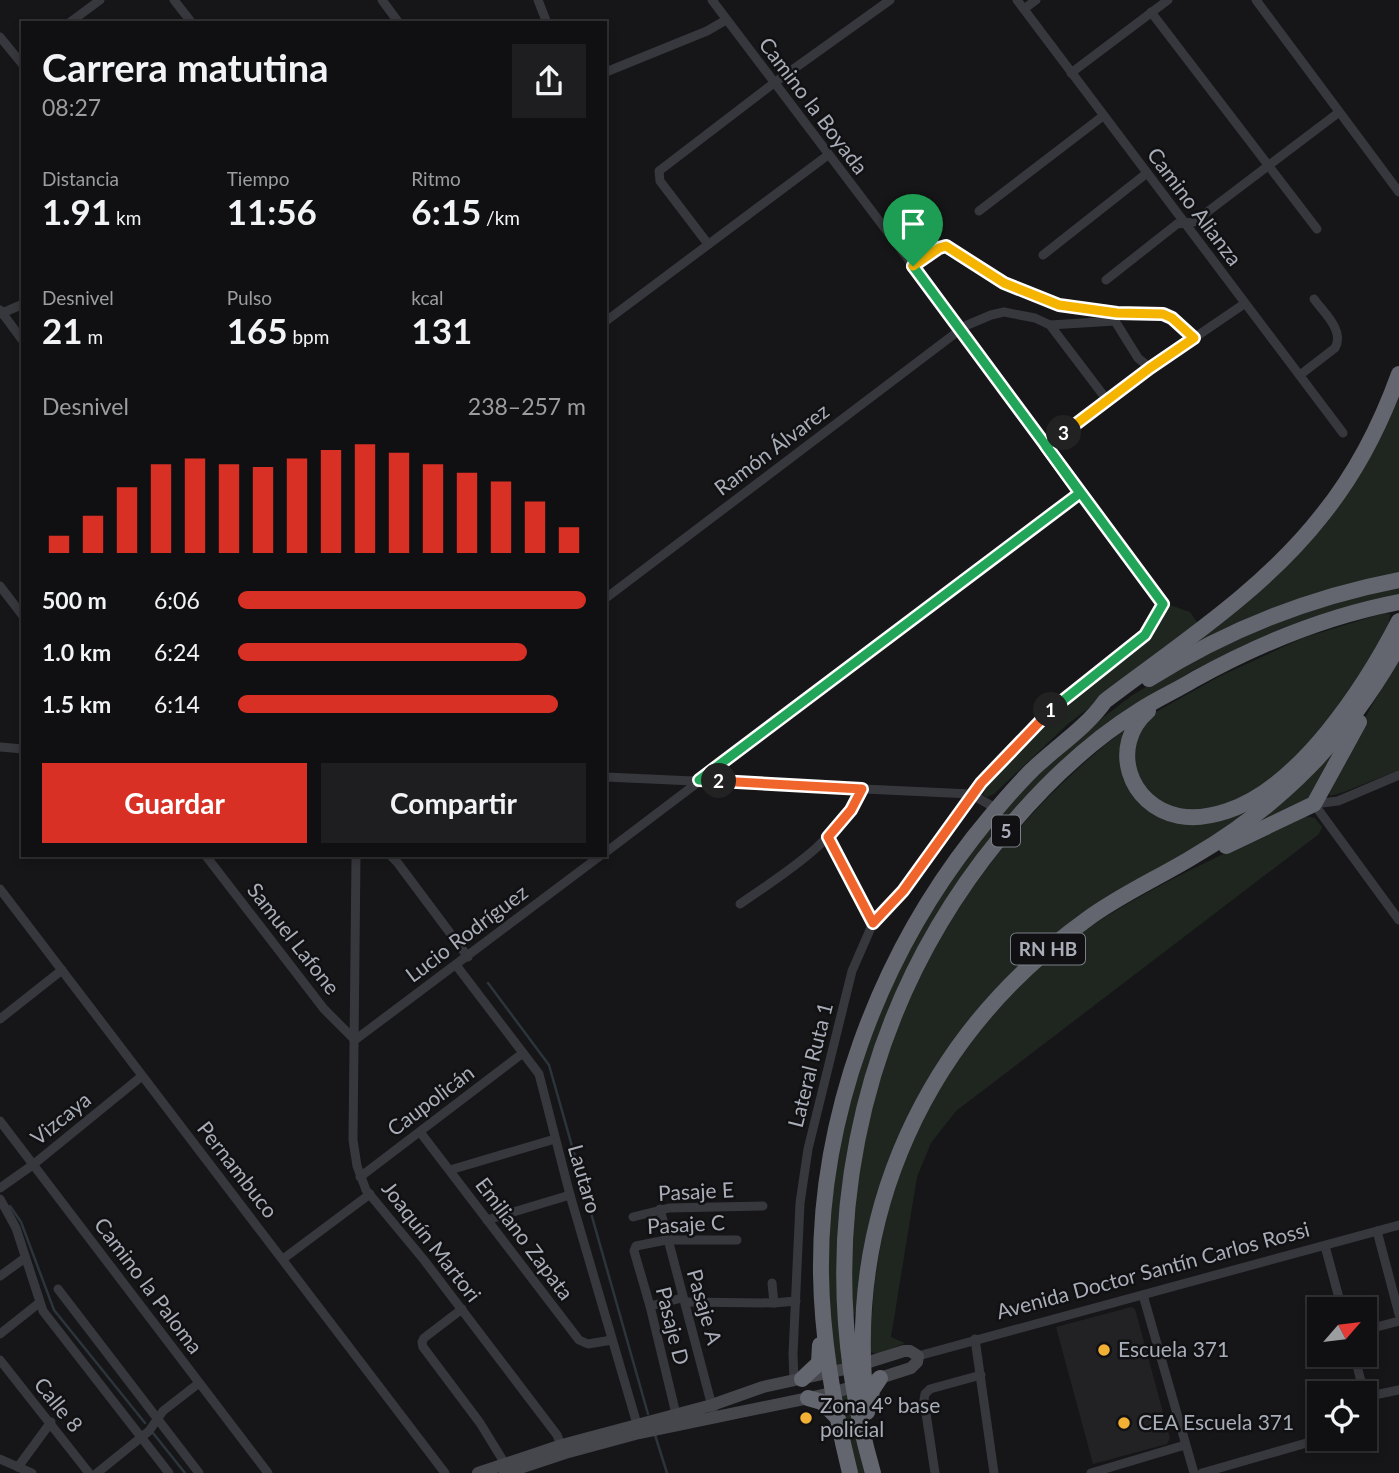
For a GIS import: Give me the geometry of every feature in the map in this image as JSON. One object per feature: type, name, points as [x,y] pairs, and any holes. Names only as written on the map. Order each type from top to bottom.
[{"type":"highway","points":[[1093,718],[1105,701],[1262,578],[1305,536],[1339,493],[1367,446],[1399,374]]},
{"type":"highway","points":[[850,1473],[829,1373],[821,1273],[830,1165],[859,1046],[889,972],[929,899],[997,809],[1031,772],[1093,718],[1162,670],[1240,630],[1327,598],[1399,580]]},
{"type":"highway","name":"5","points":[[876,1473],[866,1383],[856,1366],[846,1328],[845,1236],[848,1189],[856,1142],[878,1058],[918,963],[972,874],[1033,800],[1118,725],[1169,694],[1271,641],[1339,617],[1399,602]]},
{"type":"highway","points":[[1169,694],[1135,724],[1128,741],[1126,759],[1134,784],[1145,799],[1170,813],[1199,817],[1228,811],[1264,792],[1302,760],[1365,683],[1399,621]]},
{"type":"highway","name":"RN HB","points":[[856,1366],[864,1293],[879,1211],[895,1162],[912,1124],[947,1060],[999,995],[1052,945],[1107,906],[1243,825],[1286,790],[1316,762],[1343,731],[1371,692],[1399,645]]},
{"type":"highway","points":[[1191,858],[1208,854],[1314,804],[1365,710],[1371,692]]},
{"type":"highway","points":[[798,1380],[819,1363],[820,1339],[825,1329]]},
{"type":"highway","points":[[866,1383],[872,1390],[867,1409],[876,1473]]},
{"type":"highway","points":[[808,1398],[822,1402],[837,1417]]},
{"type":"street","points":[[72,21],[100,0]]},
{"type":"street","points":[[174,0],[190,21]]},
{"type":"street","points":[[382,0],[398,21]]},
{"type":"street","points":[[538,0],[546,21]]},
{"type":"street","name":"Camino la Boyada","points":[[712,0],[1080,493],[1153,586],[1163,604]]},
{"type":"street","points":[[708,244],[660,181],[657,174],[661,168],[890,0]]},
{"type":"street","name":"Camino Alianza","points":[[1017,0],[1343,433]]},
{"type":"street","points":[[1024,9],[1036,0]]},
{"type":"street","points":[[1071,73],[1168,0]]},
{"type":"street","points":[[1256,0],[1399,192]]},
{"type":"street","points":[[1152,12],[1317,229]]},
{"type":"street","points":[[607,72],[707,31],[726,20]]},
{"type":"street","points":[[0,37],[21,61]]},
{"type":"street","points":[[1106,281],[1177,224],[1194,222],[1338,113]]},
{"type":"street","points":[[979,211],[1103,116]]},
{"type":"street","points":[[607,320],[828,155]]},
{"type":"street","points":[[1043,255],[1147,173]]},
{"type":"street","points":[[913,266],[946,246],[1004,283],[1059,305],[1116,317],[1138,358],[1150,368]]},
{"type":"street","points":[[1300,375],[1335,348],[1338,342],[1339,335],[1314,299]]},
{"type":"street","points":[[1046,446],[1150,368],[1244,304]]},
{"type":"street","points":[[21,305],[1,312],[21,338]]},
{"type":"street","points":[[960,329],[1004,312],[1035,318],[1050,325],[1107,400]]},
{"type":"street","points":[[1050,325],[1163,314],[1172,318],[1194,338]]},
{"type":"street","name":"Ramón Álvarez","points":[[607,597],[960,329]]},
{"type":"street","points":[[607,851],[1080,493]]},
{"type":"street","points":[[0,586],[21,613]]},
{"type":"street","name":"Lateral Ruta 1","points":[[798,1380],[796,1301],[800,1203],[808,1149],[852,971],[873,923],[903,891],[971,794],[1051,709],[1145,635],[1163,604]]},
{"type":"street","points":[[0,738],[4,748]]},
{"type":"street","points":[[1399,775],[1338,801],[1314,804],[1399,920]]},
{"type":"street","points":[[607,777],[971,794],[997,809]]},
{"type":"street","points":[[740,904],[793,867],[828,837],[851,810],[862,789]]},
{"type":"street","points":[[828,837],[873,923]]},
{"type":"street","name":"Samuel Lafone","points":[[207,857],[324,1009],[355,1040]]},
{"type":"street","name":"Joaquín Martori","points":[[356,857],[353,1140],[360,1177],[370,1194],[462,1309],[557,1435],[563,1449]]},
{"type":"street","points":[[392,857],[468,957]]},
{"type":"street","name":"Lucio Rodríguez","points":[[355,1040],[599,857]]},
{"type":"street","name":"Pernambuco","points":[[0,889],[445,1473]]},
{"type":"street","name":"Lautaro","points":[[456,965],[538,1074],[570,1195],[637,1424]]},
{"type":"street","points":[[0,1019],[62,970]]},
{"type":"street","name":"Caupolicán","points":[[360,1177],[523,1053]]},
{"type":"street","name":"Vizcaya","points":[[0,1188],[34,1164],[142,1076]]},
{"type":"street","name":"Camino la Paloma","points":[[0,1121],[268,1473]]},
{"type":"street","name":"Emiliano Zapata","points":[[421,1132],[579,1340],[588,1344],[612,1340]]},
{"type":"street","points":[[450,1170],[555,1139]]},
{"type":"street","points":[[283,1259],[370,1194]]},
{"type":"street","points":[[487,1220],[570,1195]]},
{"type":"street","points":[[0,1199],[16,1228],[39,1303],[169,1473]]},
{"type":"street","name":"Pasaje E","points":[[633,1217],[660,1209],[763,1206]]},
{"type":"street","name":"Pasaje A","points":[[660,1209],[666,1240],[713,1410]]},
{"type":"street","name":"Avenida Doctor Santín Carlos Rossi","points":[[918,1356],[1399,1225]]},
{"type":"street","points":[[1377,1231],[1399,1314]]},
{"type":"street","name":"Pasaje C","points":[[636,1246],[666,1240],[737,1240]]},
{"type":"street","name":"Pasaje D","points":[[636,1246],[635,1251],[676,1414]]},
{"type":"street","points":[[1325,1246],[1339,1297]]},
{"type":"street","points":[[0,1276],[25,1258]]},
{"type":"street","points":[[772,1283],[774,1303]]},
{"type":"street","points":[[58,1289],[199,1473]]},
{"type":"street","points":[[1143,1295],[1194,1473]]},
{"type":"street","points":[[650,1306],[684,1300],[774,1303],[796,1301]]},
{"type":"street","points":[[0,1334],[39,1303]]},
{"type":"street","points":[[462,1309],[424,1338],[423,1348],[480,1423],[507,1469]]},
{"type":"street","points":[[1377,1327],[1399,1321]]},
{"type":"street","points":[[975,1339],[993,1473]]},
{"type":"street","name":"Avenida Doctor Santín Carlos Rossi","points":[[563,1449],[713,1410],[763,1387],[829,1373],[904,1351],[911,1351],[918,1356]]},
{"type":"street","name":"Avenida Doctor Santín Carlos Rossi","points":[[478,1473],[507,1469],[637,1424],[676,1414],[767,1407],[833,1392],[911,1368],[917,1362],[918,1356]]},
{"type":"street","name":"Calle 8","points":[[0,1360],[89,1473]]},
{"type":"street","points":[[935,1473],[925,1394],[930,1389],[981,1375]]},
{"type":"street","points":[[97,1473],[154,1426],[171,1404],[199,1384]]},
{"type":"street","points":[[763,1387],[762,1397],[767,1407]]},
{"type":"street","points":[[1377,1394],[1399,1390]]},
{"type":"street","points":[[18,1467],[51,1422]]},
{"type":"street","points":[[1202,1473],[1307,1443]]},
{"type":"street","points":[[1091,1473],[1185,1445]]},
{"type":"street","points":[[0,1460],[32,1473]]},
{"type":"shaded area","points":[[1399,395],[1399,574],[1191,646],[1283,569]]},
{"type":"shaded area","points":[[1399,586],[1399,596],[1246,644],[1192,671],[1157,692],[1024,802],[883,1026],[867,1068],[849,1141],[840,1215],[838,1290],[845,1365],[835,1366],[828,1291],[830,1216],[839,1142],[873,1023],[937,896],[1003,810],[1070,743],[1131,696],[1187,662],[1301,611]]},
{"type":"shaded area","points":[[1170,605],[1190,612],[1197,622],[1196,628],[1069,723],[994,794],[987,797],[983,795],[986,787],[1006,763],[1031,738],[1145,641],[1165,607]]},
{"type":"shaded area","points":[[1384,613],[1390,614],[1385,634],[1355,686],[1310,741],[1265,785],[1233,804],[1195,812],[1177,809],[1139,785],[1132,744],[1154,713],[1220,676],[1303,638]]},
{"type":"shaded area","points":[[1399,657],[1399,770],[1330,796],[1327,786]]},
{"type":"shaded area","points":[[1127,728],[1129,788],[1200,822],[1290,780],[1213,837],[1106,899],[1072,922],[1009,975],[981,1006],[933,1073],[895,1146],[872,1216],[855,1315],[852,1242],[858,1171],[872,1105],[892,1042],[918,981],[949,923],[986,869],[1029,818],[1076,771]]},
{"type":"shaded area","points":[[1344,737],[1309,802],[1242,830]]},
{"type":"shaded area","points":[[1305,816],[1315,818],[1322,827],[1319,834],[956,1111],[931,1143],[917,1177],[891,1337],[905,1343],[878,1354],[870,1352],[875,1279],[886,1221],[899,1176],[939,1089],[994,1012],[1027,977],[1063,946],[1102,919],[1176,877]]},
{"type":"shaded area","points":[[1131,1307],[1135,1309],[1170,1438],[1167,1444],[1093,1464],[1056,1327]]},
{"type":"shaded area","points":[[849,1394],[868,1473],[855,1473],[838,1396]]},
{"type":"waterway","points":[[488,983],[549,1065],[648,1414]]},
{"type":"waterway","points":[[10,1206],[21,1222],[54,1310],[145,1423]]},
{"type":"waterway","points":[[153,1433],[185,1473]]},
{"type":"waterway","points":[[655,1435],[667,1473]]},
{"type":"place","name":"Escuela 371","points":[[1104,1350]]},
{"type":"place","name":"Zona 4° base policial","points":[[806,1418]]},
{"type":"place","name":"CEA Escuela 371","points":[[1124,1423]]},
{"type":"route","points":[[913,266],[946,246],[1004,283],[1059,305],[1117,313],[1163,314],[1172,318],[1194,338],[1046,446],[1062,469],[1080,493],[699,780],[862,789],[842,823],[828,837],[873,923],[903,891],[971,794],[995,767],[1051,709],[1145,635],[1163,604],[1153,586],[1080,493],[1046,446],[980,354],[913,266]]}]
